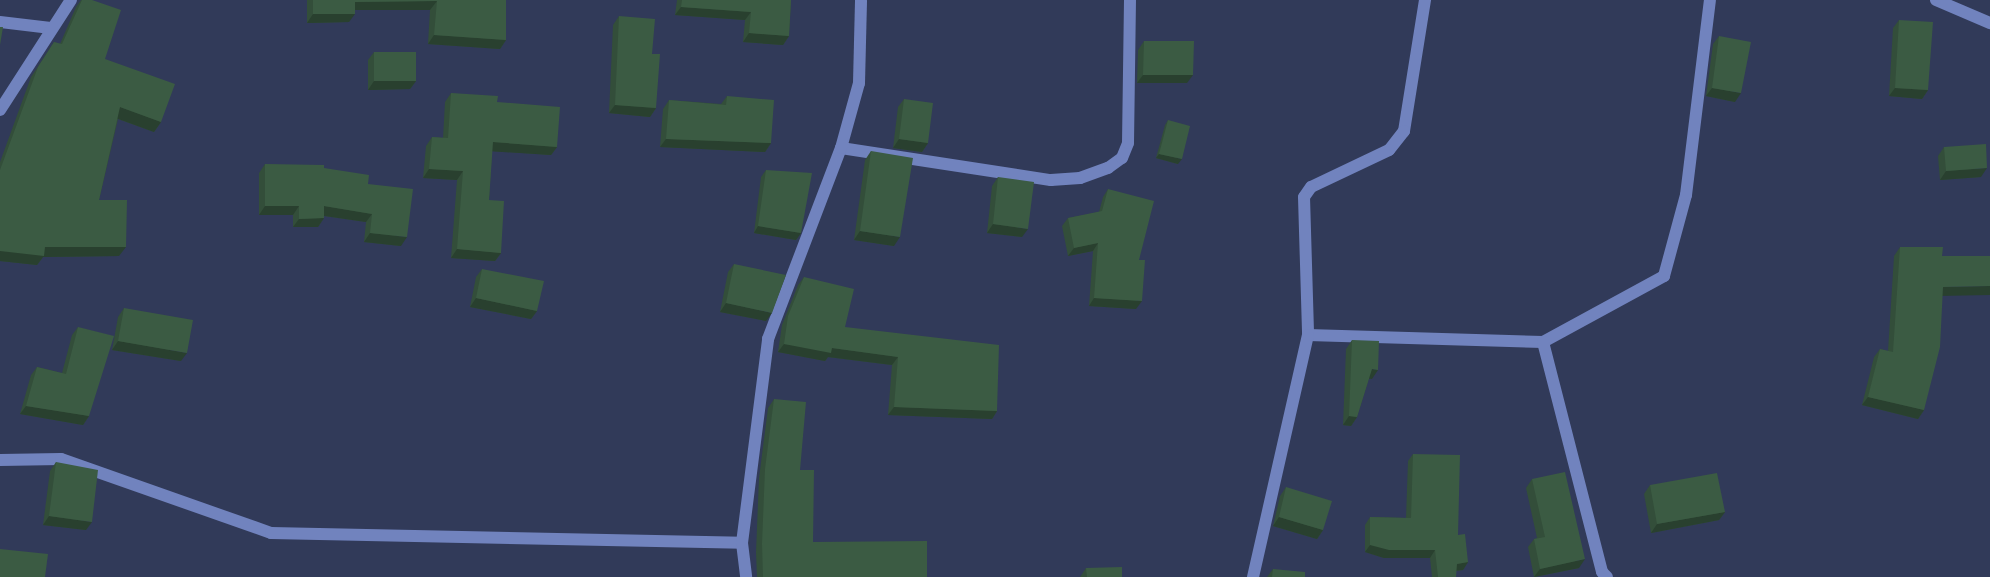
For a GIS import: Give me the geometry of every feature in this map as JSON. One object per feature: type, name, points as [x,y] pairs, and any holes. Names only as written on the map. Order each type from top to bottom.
[{"type":"street","points":[[0,110],[71,0]]},
{"type":"street","points":[[746,577],[742,543],[768,339],[841,148],[859,82],[861,0]]},
{"type":"street","points":[[841,148],[1051,180],[1080,178],[1108,168],[1122,158],[1128,144],[1130,0]]},
{"type":"street","points":[[1254,577],[1308,335],[1304,197],[1311,187],[1389,150],[1404,131],[1425,0]]},
{"type":"street","points":[[1308,335],[1543,342],[1664,276],[1686,195],[1710,0]]},
{"type":"street","points":[[1936,0],[1990,23]]},
{"type":"street","points":[[0,22],[51,28]]},
{"type":"street","points":[[1543,342],[1602,572],[1607,577]]},
{"type":"street","points":[[0,460],[61,459],[271,533],[742,543]]},
{"type":"building","points":[[82,0],[92,0],[121,10],[105,59],[175,84],[161,122],[120,107],[99,200],[127,200],[126,247],[45,247],[44,256],[0,251],[0,170],[38,67],[54,42],[62,44]]},
{"type":"building","points":[[313,0],[506,0],[506,40],[434,35],[437,1],[355,2],[355,14],[313,14]]},
{"type":"building","points":[[682,0],[791,0],[789,36],[749,33],[751,12],[681,7]]},
{"type":"building","points":[[619,16],[655,19],[652,54],[660,54],[656,108],[615,105]]},
{"type":"building","points":[[1899,20],[1933,22],[1928,90],[1895,88]]},
{"type":"building","points":[[0,27],[3,27],[0,45]]},
{"type":"building","points":[[1719,36],[1751,42],[1741,93],[1712,88]]},
{"type":"building","points":[[1144,41],[1194,41],[1193,75],[1143,75]]},
{"type":"building","points":[[374,52],[416,52],[416,81],[374,81]]},
{"type":"building","points":[[451,93],[498,96],[497,102],[560,107],[557,147],[493,142],[489,200],[504,201],[501,253],[457,249],[463,171],[429,169],[432,137],[448,138]]},
{"type":"building","points":[[727,96],[774,100],[771,143],[666,139],[669,100],[726,105]]},
{"type":"building","points":[[904,99],[933,103],[928,143],[899,139]]},
{"type":"building","points":[[1168,120],[1190,126],[1182,159],[1159,154]]},
{"type":"building","points":[[1986,144],[1987,168],[1946,171],[1944,147]]},
{"type":"building","points":[[871,151],[913,158],[900,237],[860,231]]},
{"type":"building","points":[[265,164],[324,165],[324,168],[369,175],[368,184],[413,189],[407,237],[370,233],[372,214],[324,206],[324,218],[299,219],[299,206],[265,206]]},
{"type":"building","points":[[766,170],[812,173],[801,233],[758,226]]},
{"type":"building","points":[[998,177],[1034,182],[1028,229],[993,224]]},
{"type":"building","points":[[1108,189],[1154,201],[1139,260],[1145,260],[1142,301],[1094,298],[1098,243],[1074,248],[1068,218],[1102,211]]},
{"type":"building","points":[[1900,247],[1943,247],[1942,256],[1990,256],[1990,286],[1943,287],[1940,347],[1924,410],[1868,397],[1880,349],[1893,352]]},
{"type":"building","points":[[734,264],[786,275],[772,313],[726,303]]},
{"type":"building","points":[[482,269],[544,281],[537,311],[476,298]]},
{"type":"building","points":[[804,277],[854,289],[845,327],[999,345],[997,411],[894,407],[898,357],[832,348],[831,353],[784,344],[788,316]]},
{"type":"building","points":[[124,308],[193,320],[187,353],[118,341]]},
{"type":"building","points":[[78,327],[114,336],[89,416],[26,406],[37,367],[66,374]]},
{"type":"building","points":[[1352,340],[1379,341],[1378,370],[1372,369],[1357,417],[1349,416]]},
{"type":"building","points":[[774,399],[806,402],[800,470],[814,470],[813,542],[927,541],[927,577],[763,577],[765,469]]},
{"type":"building","points":[[1413,454],[1460,455],[1458,535],[1465,534],[1468,562],[1457,564],[1456,577],[1438,577],[1435,550],[1389,550],[1370,545],[1370,517],[1411,518]]},
{"type":"building","points":[[56,462],[98,470],[92,522],[49,516]]},
{"type":"building","points":[[1565,472],[1585,559],[1540,569],[1534,539],[1545,537],[1532,479]]},
{"type":"building","points":[[1717,473],[1725,512],[1657,524],[1650,485]]},
{"type":"building","points":[[1286,487],[1332,501],[1323,530],[1279,517]]},
{"type":"building","points":[[0,549],[48,554],[45,577],[0,577]]},
{"type":"building","points":[[1122,567],[1122,577],[1087,577],[1086,568]]},
{"type":"building","points":[[1273,569],[1305,572],[1305,577],[1272,577]]}]
